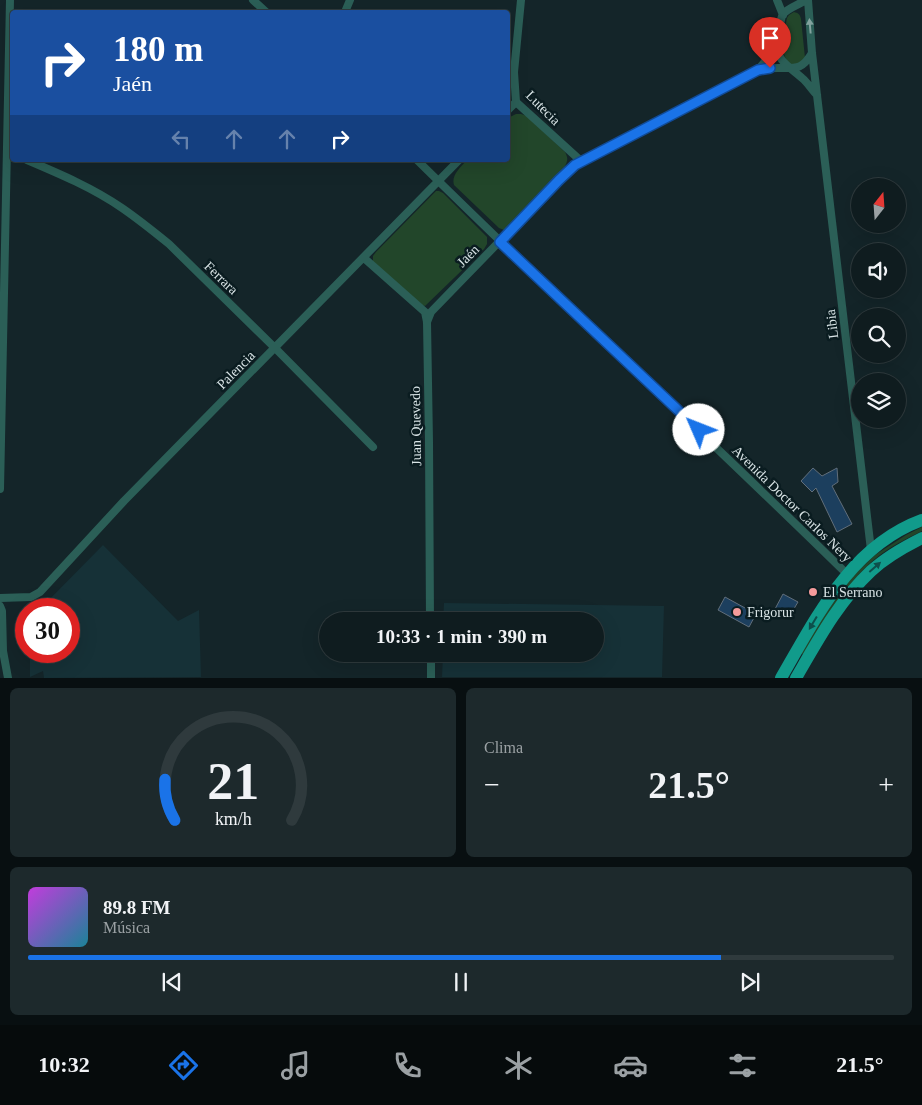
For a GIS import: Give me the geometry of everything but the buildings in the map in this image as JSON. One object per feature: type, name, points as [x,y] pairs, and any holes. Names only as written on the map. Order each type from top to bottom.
[{"type":"main road","points":[[788,676],[821,610],[847,574],[861,558],[895,532],[922,520]]},
{"type":"main road","points":[[788,676],[858,584],[890,556],[922,538]]},
{"type":"street","points":[[0,489],[10,0]]},
{"type":"street","points":[[253,0],[264,10]]},
{"type":"street","name":"Lutecia","points":[[521,0],[514,72],[516,102],[581,161]]},
{"type":"street","points":[[777,0],[783,15],[777,41],[782,61],[818,95]]},
{"type":"street","points":[[783,15],[807,0]]},
{"type":"street","name":"Libia","points":[[807,0],[871,550]]},
{"type":"street","name":"Jaén","points":[[758,70],[771,54],[777,41]]},
{"type":"street","points":[[790,69],[799,67],[807,61],[812,53]]},
{"type":"street","name":"Jaén","points":[[427,322],[431,312],[575,165],[758,70],[790,69]]},
{"type":"street","points":[[510,108],[516,102]]},
{"type":"street","name":"Ferrara","points":[[32,162],[77,182],[100,195],[142,223],[168,244],[373,446]]},
{"type":"street","name":"Avenida Doctor Carlos Nery","points":[[419,162],[847,574]]},
{"type":"street","name":"Palencia","points":[[0,598],[31,597],[40,592],[124,501],[457,162]]},
{"type":"street","points":[[364,258],[425,312],[427,322]]},
{"type":"street","name":"Juan Quevedo","points":[[427,322],[430,612]]},
{"type":"street","points":[[0,606],[2,611],[3,651],[8,678]]},
{"type":"street","points":[[431,662],[431,678]]},
{"type":"shaded area","points":[[103,545],[178,621],[199,610],[201,677],[44,678],[43,671],[30,677],[30,663],[80,663],[80,598],[51,598]]},
{"type":"shaded area","points":[[444,603],[664,606],[662,677],[442,677],[443,662],[604,662],[604,612],[444,612]]},
{"type":"green space","points":[[794,12],[799,14],[801,19],[805,58],[803,62],[791,65],[784,55],[783,43],[787,18]]},
{"type":"green space","points":[[516,114],[527,116],[565,152],[567,161],[565,166],[508,228],[504,230],[499,228],[454,185],[453,181],[457,172],[465,162],[510,162],[510,117]]},
{"type":"green space","points":[[436,191],[443,193],[487,237],[487,244],[425,306],[373,262],[373,256]]},
{"type":"green space","points":[[922,527],[922,531],[886,551],[864,569],[844,592],[804,655],[801,653],[811,634],[851,578],[875,555]]},
{"type":"place","name":"El Serrano","points":[[813,592]]},
{"type":"place","name":"Frigorur","points":[[737,612]]},
{"type":"route","points":[[699,430],[500,242],[559,180],[581,161],[758,70],[770,68]]}]
